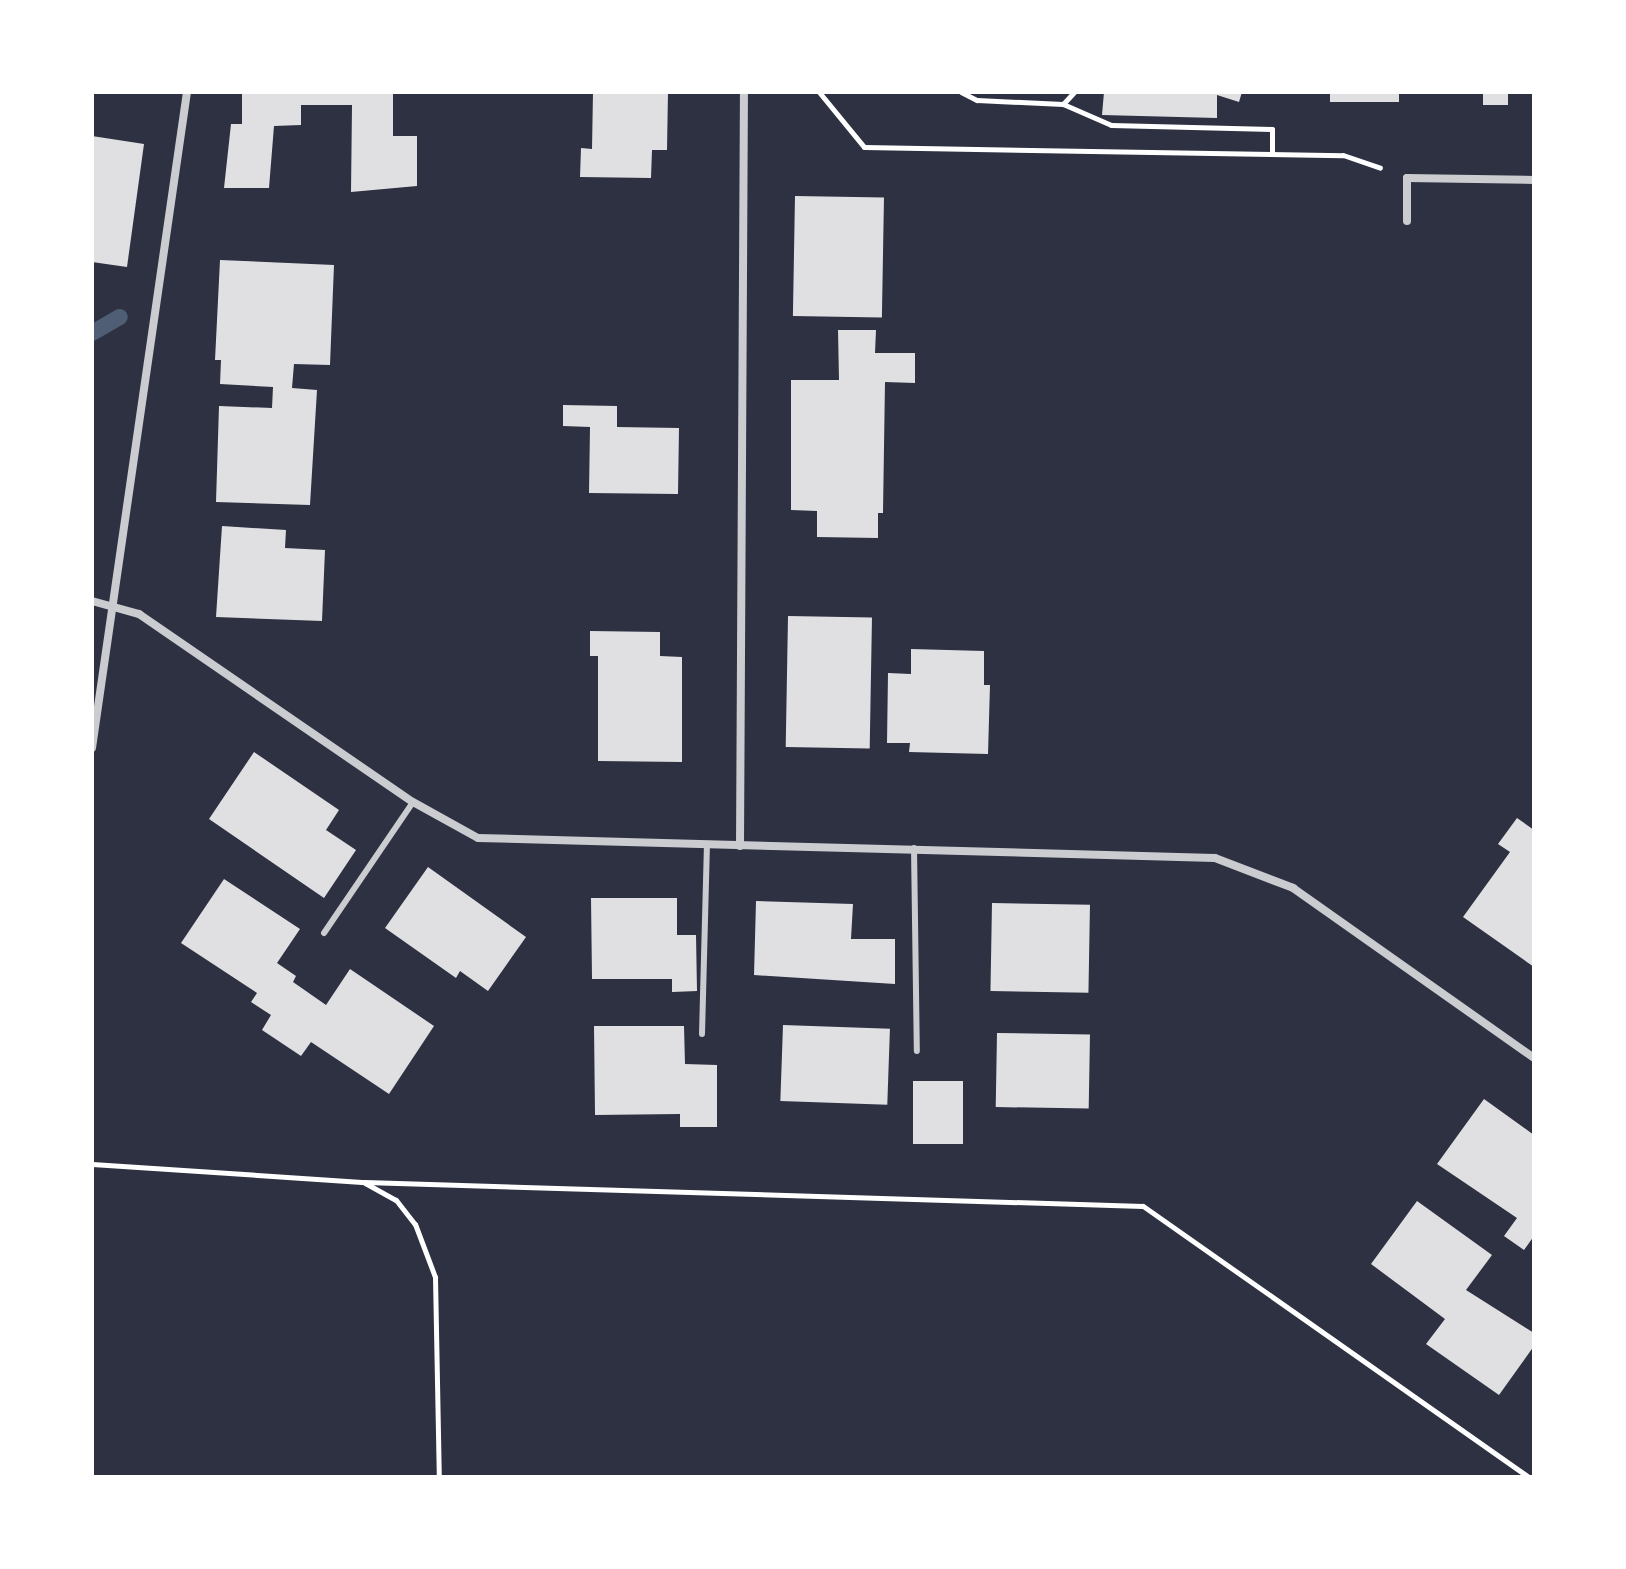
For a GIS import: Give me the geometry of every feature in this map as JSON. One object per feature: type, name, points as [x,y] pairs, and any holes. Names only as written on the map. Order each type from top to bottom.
[{"type":"street","points":[[92,748],[187,92]]},
{"type":"street","points":[[740,846],[744,92]]},
{"type":"street","points":[[1407,221],[1407,178],[1534,180]]},
{"type":"street","points":[[92,601],[114,603],[139,614],[457,829],[500,842],[1168,853],[1215,858],[1256,871],[1293,888],[1534,1058]]},
{"type":"lane","points":[[324,933],[413,802]]},
{"type":"lane","points":[[702,1034],[707,846]]},
{"type":"lane","points":[[914,848],[917,1051]]},
{"type":"path","points":[[819,92],[864,147],[1343,155],[1407,178]]},
{"type":"path","points":[[961,92],[977,100],[1063,104],[1111,125],[1272,129],[1272,153]]},
{"type":"path","points":[[1063,104],[1074,92]]},
{"type":"path","points":[[92,1164],[365,1182],[1143,1206],[1528,1477]]},
{"type":"path","points":[[365,1182],[405,1212],[432,1264],[439,1477]]},
{"type":"building","points":[[242,92],[393,92],[393,136],[417,136],[417,186],[351,192],[352,105],[301,105],[301,125],[274,126],[269,188],[224,188],[231,124],[242,124]]},
{"type":"building","points":[[593,92],[668,92],[667,150],[652,150],[651,178],[580,177],[581,148],[592,149]]},
{"type":"building","points":[[1104,92],[1242,92],[1239,102],[1217,95],[1217,118],[1102,115]]},
{"type":"building","points":[[1330,92],[1399,92],[1399,102],[1330,102]]},
{"type":"building","points":[[1483,92],[1508,92],[1508,105],[1483,105]]},
{"type":"building","points":[[92,136],[144,144],[127,267],[92,262]]},
{"type":"building","points":[[795,196],[884,198],[882,318],[793,316]]},
{"type":"building","points":[[220,260],[334,265],[330,365],[294,364],[292,388],[317,390],[310,505],[216,502],[219,406],[272,408],[273,387],[220,384],[221,360],[215,360]]},
{"type":"building","points":[[838,330],[876,330],[875,353],[915,353],[915,383],[885,382],[883,513],[878,513],[878,538],[817,537],[817,511],[791,510],[791,380],[839,380]]},
{"type":"building","points":[[563,405],[617,406],[617,427],[679,428],[678,494],[589,493],[590,427],[563,426]]},
{"type":"building","points":[[222,526],[286,530],[285,548],[325,550],[322,621],[216,617]]},
{"type":"building","points":[[788,616],[872,617],[870,748],[786,747]]},
{"type":"building","points":[[590,631],[660,632],[660,656],[682,657],[682,762],[598,761],[598,656],[590,656]]},
{"type":"building","points":[[911,649],[984,651],[984,685],[990,685],[988,754],[909,752],[910,743],[887,743],[888,673],[911,674]]},
{"type":"building","points":[[254,752],[339,810],[326,830],[356,850],[324,898],[209,819]]},
{"type":"building","points":[[1517,818],[1534,830],[1534,967],[1463,917],[1510,852],[1498,844]]},
{"type":"building","points":[[428,867],[526,937],[488,991],[460,971],[456,978],[385,928]]},
{"type":"building","points":[[224,879],[300,929],[277,963],[296,976],[293,982],[326,1005],[350,969],[434,1026],[389,1094],[311,1042],[301,1056],[262,1030],[271,1015],[251,1002],[257,993],[181,943]]},
{"type":"building","points":[[591,898],[677,898],[677,935],[696,935],[697,991],[672,992],[672,979],[592,979]]},
{"type":"building","points":[[756,901],[853,904],[851,939],[895,939],[895,984],[754,975]]},
{"type":"building","points":[[992,903],[1090,905],[1088,993],[990,991]]},
{"type":"building","points":[[783,1025],[890,1029],[887,1105],[780,1101]]},
{"type":"building","points":[[594,1026],[684,1026],[685,1064],[717,1065],[717,1127],[680,1127],[680,1114],[595,1115]]},
{"type":"building","points":[[997,1033],[1090,1035],[1089,1109],[996,1107]]},
{"type":"building","points":[[913,1081],[963,1081],[963,1144],[913,1144]]},
{"type":"building","points":[[1484,1099],[1534,1135],[1534,1236],[1524,1250],[1504,1236],[1517,1218],[1437,1164]]},
{"type":"building","points":[[1417,1201],[1492,1255],[1466,1290],[1534,1333],[1534,1346],[1499,1395],[1426,1344],[1445,1319],[1371,1264]]},
{"type":"waterway","points":[[92,333],[120,317]]}]
